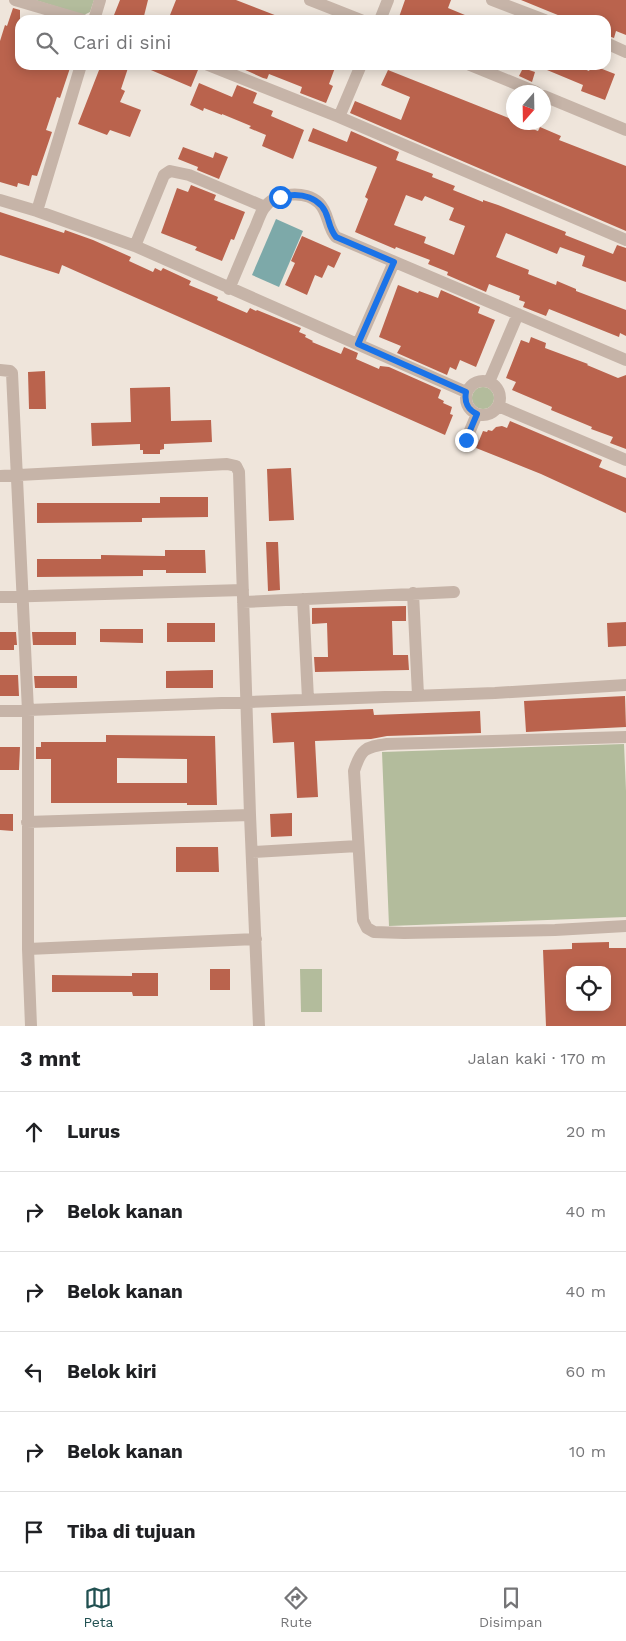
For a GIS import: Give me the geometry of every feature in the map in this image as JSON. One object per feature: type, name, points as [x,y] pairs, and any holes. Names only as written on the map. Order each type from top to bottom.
[{"type":"street","points":[[15,0],[66,15]]},
{"type":"street","points":[[96,15],[100,0]]},
{"type":"street","points":[[310,0],[348,15]]},
{"type":"street","points":[[382,15],[388,0]]},
{"type":"street","points":[[492,0],[532,15]]},
{"type":"street","points":[[611,45],[626,52]]},
{"type":"street","points":[[36,211],[79,70]]},
{"type":"street","points":[[221,70],[339,117],[626,240]]},
{"type":"street","points":[[339,117],[359,70]]},
{"type":"street","points":[[482,70],[519,85]]},
{"type":"street","points":[[551,99],[626,130]]},
{"type":"street","points":[[135,246],[164,175],[170,171],[190,175],[265,207]]},
{"type":"street","points":[[229,289],[265,207],[280,197],[300,194],[318,202],[324,209],[330,228],[336,237],[626,360]]},
{"type":"street","points":[[0,200],[135,246],[466,392]]},
{"type":"street","points":[[358,344],[394,262]]},
{"type":"street","points":[[489,382],[518,314]]},
{"type":"street","points":[[0,370],[12,373],[18,475],[28,711],[28,949],[31,1026]]},
{"type":"street","points":[[481,381],[489,382],[496,386],[500,394],[498,406],[489,414],[477,414],[468,407],[466,392],[474,383],[481,381]]},
{"type":"street","points":[[498,406],[626,460]]},
{"type":"street","points":[[466,440],[477,414]]},
{"type":"street","points":[[0,476],[227,464],[236,466],[239,472],[259,1026]]},
{"type":"street","points":[[0,598],[243,596],[304,599],[454,592]]},
{"type":"street","points":[[413,593],[418,695]]},
{"type":"street","points":[[304,599],[308,699]]},
{"type":"street","points":[[0,712],[626,685]]},
{"type":"street","points":[[626,737],[387,744],[370,747],[358,759],[354,771],[363,920],[367,928],[374,932],[404,933],[626,926]]},
{"type":"street","points":[[28,822],[250,815]]},
{"type":"street","points":[[252,852],[358,846]]},
{"type":"street","points":[[28,949],[256,939]]},
{"type":"green space","points":[[35,0],[94,0],[90,12],[84,15]]},
{"type":"green space","points":[[483,387],[491,390],[494,398],[491,406],[483,409],[475,406],[472,398],[475,390]]},
{"type":"green space","points":[[624,744],[626,917],[389,926],[382,752]]},
{"type":"green space","points":[[300,969],[322,969],[322,1012],[301,1012]]},
{"type":"water","points":[[276,219],[303,231],[279,287],[252,275]]},
{"type":"building","points":[[120,0],[148,0],[144,15],[114,15]]},
{"type":"building","points":[[176,0],[236,0],[275,15],[170,15]]},
{"type":"building","points":[[405,0],[451,0],[448,8],[465,15],[400,15]]},
{"type":"building","points":[[521,0],[626,0],[626,35],[616,31],[614,38],[611,37],[611,15],[558,15]]},
{"type":"building","points":[[13,8],[20,10],[20,15],[15,15],[15,70],[69,70],[60,98],[57,97],[46,130],[52,132],[37,176],[32,175],[29,186],[18,183],[17,187],[0,182],[0,41],[5,25],[7,26]]},
{"type":"building","points":[[99,70],[127,70],[121,89],[125,91],[120,102],[141,110],[130,137],[110,130],[107,135],[78,124]]},
{"type":"building","points":[[151,70],[198,70],[191,87]]},
{"type":"building","points":[[245,70],[334,70],[329,84],[333,86],[326,103],[300,93],[302,87],[269,74],[267,79]]},
{"type":"building","points":[[388,70],[506,117],[506,130],[547,130],[561,136],[559,140],[626,166],[626,231],[350,113],[355,101],[401,120],[410,97],[381,85]]},
{"type":"building","points":[[522,70],[535,72],[532,82],[519,76]]},
{"type":"building","points":[[547,70],[605,70],[615,74],[605,100],[581,91],[583,85]]},
{"type":"building","points":[[199,83],[232,97],[237,85],[257,93],[253,103],[273,111],[271,116],[304,130],[293,159],[262,146],[266,135],[249,128],[251,126],[222,114],[204,108],[203,111],[190,105]]},
{"type":"building","points":[[313,128],[347,142],[351,131],[399,152],[396,160],[433,174],[432,177],[455,186],[453,190],[483,202],[483,200],[498,205],[566,232],[565,235],[613,254],[617,245],[626,248],[626,282],[582,266],[585,256],[560,247],[557,254],[506,233],[496,257],[529,270],[528,274],[556,285],[557,281],[576,289],[576,291],[626,310],[626,336],[620,333],[619,337],[549,309],[546,316],[523,307],[525,302],[519,300],[520,296],[489,284],[486,292],[447,275],[448,272],[428,264],[430,260],[396,247],[395,249],[355,232],[368,199],[365,197],[377,167],[308,141]],"holes":[[[406,195],[422,201],[425,196],[454,208],[449,220],[465,226],[454,255],[424,243],[426,237],[394,225]]]},
{"type":"building","points":[[183,147],[213,158],[215,152],[228,157],[219,179],[197,170],[198,167],[178,159]]},
{"type":"building","points":[[191,185],[216,195],[214,200],[245,212],[234,240],[231,239],[222,261],[195,250],[197,247],[161,233],[177,188],[188,192]]},
{"type":"building","points":[[0,212],[64,233],[65,230],[93,240],[131,257],[129,261],[153,272],[155,268],[161,271],[163,268],[191,281],[189,285],[218,297],[217,300],[247,313],[250,308],[257,310],[301,328],[299,332],[306,335],[305,337],[312,342],[341,354],[344,347],[358,353],[356,359],[379,369],[380,366],[389,367],[441,390],[438,398],[444,401],[443,403],[452,407],[450,414],[453,415],[445,435],[62,265],[59,274],[0,255]]},
{"type":"building","points":[[302,236],[341,253],[334,268],[328,265],[322,278],[315,275],[307,295],[285,285],[295,263],[291,261]]},
{"type":"building","points":[[398,285],[438,298],[441,290],[480,307],[478,313],[495,320],[476,367],[460,360],[456,370],[450,367],[447,375],[397,353],[401,346],[379,337]]},
{"type":"building","points":[[531,337],[546,343],[545,348],[588,364],[618,378],[626,375],[626,449],[610,443],[613,437],[591,429],[592,427],[551,410],[552,407],[512,390],[516,382],[506,378],[521,340],[529,343]]},
{"type":"building","points":[[45,371],[46,409],[29,409],[28,372]]},
{"type":"building","points":[[170,387],[171,421],[211,420],[212,442],[164,444],[164,449],[160,450],[160,454],[143,454],[143,450],[140,450],[140,444],[92,446],[91,423],[131,422],[130,388]]},
{"type":"building","points":[[510,421],[602,460],[599,467],[626,478],[626,513],[541,474],[476,448],[483,431],[492,431],[496,427],[502,426],[507,428]]},
{"type":"building","points":[[291,468],[294,520],[269,521],[267,469]]},
{"type":"building","points":[[160,497],[208,497],[208,517],[142,518],[142,522],[37,523],[37,503],[160,503]]},
{"type":"building","points":[[266,542],[278,542],[280,590],[268,591]]},
{"type":"building","points":[[165,550],[205,550],[206,573],[166,573],[166,570],[143,570],[143,576],[37,577],[37,559],[101,559],[101,555],[165,556]]},
{"type":"building","points":[[406,606],[406,621],[392,621],[393,655],[408,655],[409,670],[315,672],[314,657],[328,657],[327,623],[312,624],[312,608]]},
{"type":"building","points":[[626,622],[626,646],[608,647],[607,623]]},
{"type":"building","points":[[167,623],[215,623],[215,642],[167,642]]},
{"type":"building","points":[[100,629],[143,629],[143,643],[100,642]]},
{"type":"building","points":[[0,632],[16,632],[17,645],[14,645],[14,650],[0,650]]},
{"type":"building","points":[[32,632],[76,632],[76,645],[33,645]]},
{"type":"building","points":[[213,670],[213,688],[166,688],[166,671]]},
{"type":"building","points":[[0,675],[18,675],[19,696],[0,696]]},
{"type":"building","points":[[34,676],[77,676],[77,688],[35,688]]},
{"type":"building","points":[[625,696],[626,727],[526,732],[524,701]]},
{"type":"building","points":[[373,709],[374,715],[480,711],[481,733],[387,736],[371,739],[315,741],[318,797],[297,798],[294,742],[273,743],[271,713]]},
{"type":"building","points":[[106,735],[215,736],[217,805],[187,805],[187,803],[51,803],[51,759],[36,759],[36,747],[41,747],[41,742],[106,742]],"holes":[[[117,758],[187,759],[187,783],[117,783]]]},
{"type":"building","points":[[0,747],[20,747],[19,770],[0,770]]},
{"type":"building","points":[[292,813],[292,836],[271,837],[270,814]]},
{"type":"building","points":[[0,814],[13,814],[13,831],[0,830]]},
{"type":"building","points":[[176,847],[218,847],[219,872],[176,872]]},
{"type":"building","points":[[609,942],[609,948],[626,948],[626,1026],[546,1026],[543,950],[572,949],[572,943]]},
{"type":"building","points":[[210,969],[230,969],[230,990],[210,990]]},
{"type":"building","points":[[132,973],[158,973],[158,996],[133,996],[132,992],[52,992],[52,975],[132,976]]},
{"type":"route","points":[[280,197],[300,194],[318,202],[324,209],[332,233],[336,237],[394,262],[358,344],[466,392],[466,404],[477,414],[466,440]]}]
